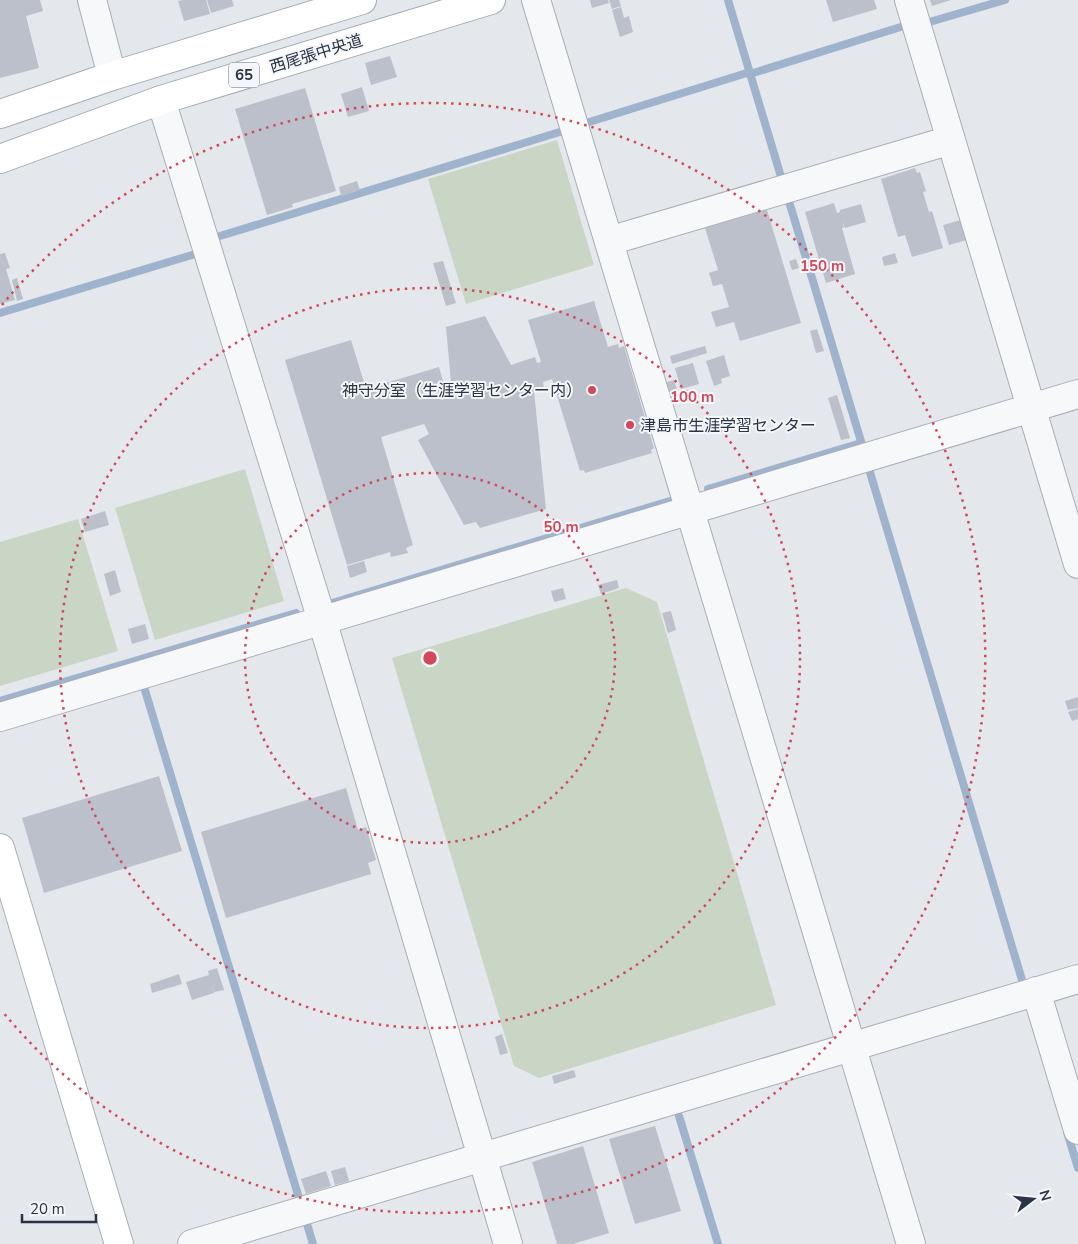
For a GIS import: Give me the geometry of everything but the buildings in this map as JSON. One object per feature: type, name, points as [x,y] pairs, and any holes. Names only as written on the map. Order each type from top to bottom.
[{"type":"main road","name":"65","points":[[0,114],[112,76],[362,0]]},
{"type":"main road","name":"西尾張中央道","points":[[0,159],[161,100],[491,0]]},
{"type":"main road","points":[[0,848],[119,1244]]},
{"type":"street","points":[[92,0],[112,76]]},
{"type":"street","points":[[536,0],[910,1244]]},
{"type":"street","points":[[909,0],[1078,564]]},
{"type":"street","points":[[161,100],[322,620],[508,1244]]},
{"type":"street","points":[[609,242],[951,140]]},
{"type":"street","points":[[0,717],[1078,394]]},
{"type":"street","points":[[192,1244],[1078,978]]},
{"type":"street","points":[[1036,991],[1078,1130]]},
{"type":"green space","points":[[557,140],[594,265],[466,304],[428,179]]},
{"type":"green space","points":[[245,469],[284,601],[155,640],[115,508]]},
{"type":"green space","points":[[78,519],[118,651],[0,686],[0,542]]},
{"type":"green space","points":[[626,588],[657,602],[776,1005],[539,1078],[514,1066],[392,658]]},
{"type":"waterway","points":[[728,0],[782,180]]},
{"type":"waterway","points":[[926,23],[1005,0]]},
{"type":"waterway","points":[[750,74],[907,25]]},
{"type":"waterway","points":[[586,123],[750,72]]},
{"type":"waterway","points":[[220,236],[563,131]]},
{"type":"waterway","points":[[788,198],[863,448]]},
{"type":"waterway","points":[[0,313],[192,255]]},
{"type":"waterway","points":[[708,489],[861,443]]},
{"type":"waterway","points":[[869,469],[1022,980]]},
{"type":"waterway","points":[[332,603],[670,501]]},
{"type":"waterway","points":[[0,701],[296,613]]},
{"type":"waterway","points":[[144,687],[299,1198]]},
{"type":"waterway","points":[[679,1116],[718,1244]]},
{"type":"waterway","points":[[1067,1132],[1078,1168]]},
{"type":"waterway","points":[[307,1224],[313,1244]]},
{"type":"place","name":"神守分室（生涯学習センター内）","points":[[592,390]]},
{"type":"place","name":"津島市生涯学習センター","points":[[630,425]]}]
